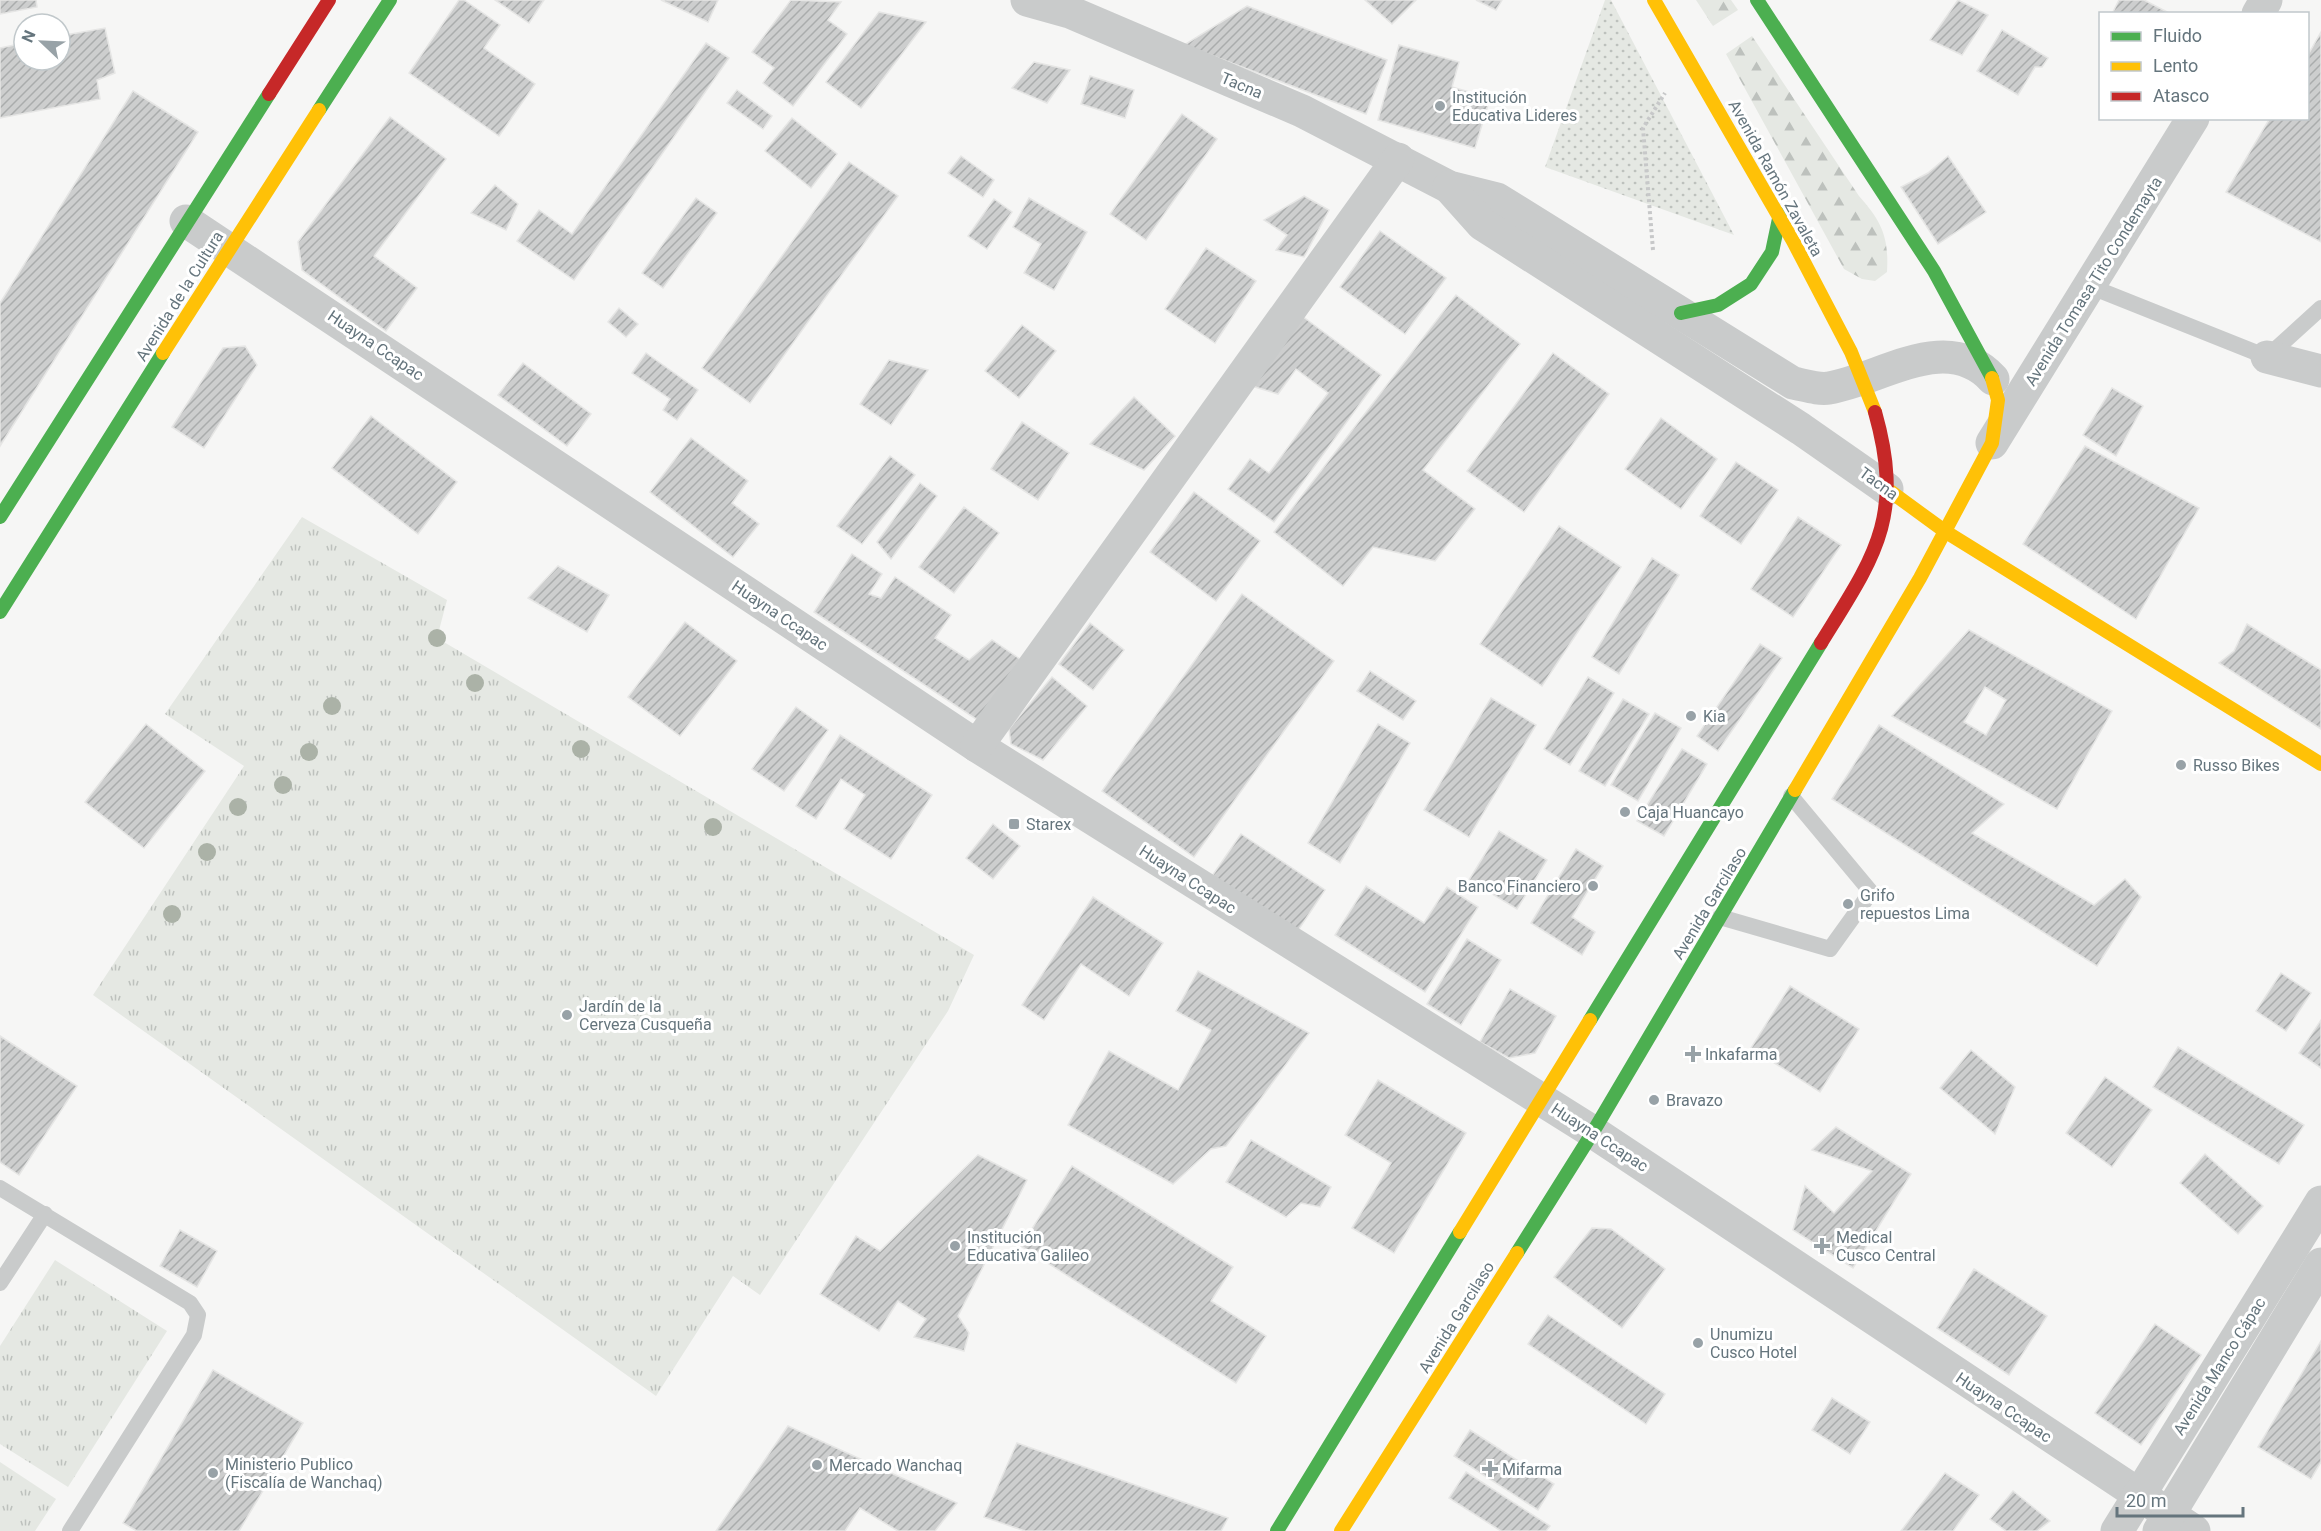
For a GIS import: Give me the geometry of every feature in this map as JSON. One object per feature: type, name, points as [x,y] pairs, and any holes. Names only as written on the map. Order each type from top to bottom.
[{"type":"main road","name":"Avenida de la Cultura","points":[[0,517],[186,221],[329,0]]},
{"type":"main road","name":"Avenida de la Cultura","points":[[0,612],[229,248],[390,0]]},
{"type":"main road","name":"Avenida Ramón Zavaleta","points":[[1654,0],[1780,214],[1862,377]]},
{"type":"main road","name":"Avenida Garcilaso","points":[[1341,1531],[1593,1132],[1946,531],[1992,443],[1998,400],[1994,379],[1934,271],[1757,0]]},
{"type":"main road","points":[[1673,308],[1718,305],[1751,284],[1773,252],[1780,214]]},
{"type":"main road","name":"Tacna","points":[[1862,377],[1884,456],[1887,489],[1946,531],[2321,764]]},
{"type":"main road","points":[[1277,1531],[1870,563],[1882,532],[1887,489]]},
{"type":"street","name":"Tacna","points":[[1027,0],[1070,12],[1302,111],[1449,187],[1497,199],[1793,383],[1828,388],[1902,363],[1951,358],[1982,367],[1994,379]]},
{"type":"street","name":"Avenida Tomasa Tito Condemayta","points":[[1992,443],[2192,120]]},
{"type":"street","points":[[977,746],[1398,159]]},
{"type":"street","name":"Tacna","points":[[1449,187],[1482,224],[1801,429],[1887,489]]},
{"type":"street","name":"Huayna Ccapac","points":[[186,221],[977,746],[1593,1132],[2138,1496],[2174,1526]]},
{"type":"street","points":[[2267,357],[2321,371]]},
{"type":"street","name":"Avenida Manco Cápac","points":[[2117,1531],[2321,1202]]},
{"type":"street","name":"Avenida Manco Cápac","points":[[2174,1526],[2321,1264]]},
{"type":"lane","points":[[2089,286],[2267,357],[2321,308]]},
{"type":"lane","points":[[1720,917],[1830,949],[1871,892],[1791,796]]},
{"type":"lane","points":[[0,1188],[190,1303],[198,1315],[194,1335],[70,1531]]},
{"type":"lane","points":[[0,1283],[45,1214]]},
{"type":"path","points":[[1673,308],[1653,247],[1643,128],[1689,57]]},
{"type":"green space","points":[[1605,0],[1611,0],[1734,235],[1545,167]]},
{"type":"green space","points":[[1696,0],[1731,0],[1738,10],[1713,26]]},
{"type":"green space","points":[[1752,36],[1878,222],[1887,249],[1887,272],[1875,281],[1862,279],[1844,269],[1726,54]]},
{"type":"green space","points":[[302,517],[447,600],[437,638],[974,955],[948,1011],[760,1295],[733,1276],[656,1396],[93,995],[244,766],[165,714]]},
{"type":"green space","points":[[55,1260],[167,1331],[68,1487],[0,1444],[0,1346]]},
{"type":"green space","points":[[0,1462],[56,1499],[35,1531],[0,1531]]},
{"type":"building","points":[[0,0],[36,0],[37,7],[0,14]]},
{"type":"building","points":[[459,0],[464,0],[500,25],[484,48],[535,84],[499,136],[409,73]]},
{"type":"building","points":[[495,0],[544,0],[529,23]]},
{"type":"building","points":[[661,0],[718,0],[708,22]]},
{"type":"building","points":[[791,0],[841,2],[828,20],[847,34],[793,106],[763,83],[774,68],[752,52]]},
{"type":"building","points":[[1365,0],[1416,0],[1392,24]]},
{"type":"building","points":[[1476,0],[1502,0],[1496,10]]},
{"type":"building","points":[[1958,0],[1988,15],[1962,55],[1930,40]]},
{"type":"building","points":[[2119,0],[2144,0],[2167,12],[2113,12]]},
{"type":"building","points":[[1247,6],[1387,60],[1366,114],[1184,45]]},
{"type":"building","points":[[879,12],[926,22],[861,108],[826,82]]},
{"type":"building","points":[[105,28],[115,73],[97,80],[100,99],[0,118],[0,48],[12,46],[12,72],[72,72],[72,34]]},
{"type":"building","points":[[2002,30],[2048,58],[2042,67],[2035,67],[2018,95],[1977,71]]},
{"type":"building","points":[[2321,32],[2321,242],[2226,192],[2269,120],[2309,120],[2309,53]]},
{"type":"building","points":[[706,43],[729,58],[574,280],[517,241],[539,210],[572,234]]},
{"type":"building","points":[[1399,45],[1459,62],[1452,87],[1490,98],[1475,148],[1378,120]]},
{"type":"building","points":[[1034,62],[1070,70],[1047,103],[1012,88]]},
{"type":"building","points":[[1090,76],[1134,90],[1125,118],[1081,104]]},
{"type":"building","points":[[737,90],[772,116],[763,129],[727,103]]},
{"type":"building","points":[[133,91],[198,132],[0,446],[0,303]]},
{"type":"building","points":[[1182,114],[1217,139],[1146,240],[1110,214]]},
{"type":"building","points":[[390,117],[446,159],[374,256],[417,288],[386,331],[302,270],[298,242]]},
{"type":"building","points":[[792,118],[837,154],[811,188],[765,151]]},
{"type":"building","points":[[961,156],[994,180],[983,197],[948,173]]},
{"type":"building","points":[[1948,156],[1986,212],[1938,244],[1901,187],[1928,173]]},
{"type":"building","points":[[849,162],[898,196],[750,403],[702,368]]},
{"type":"building","points":[[495,185],[518,204],[506,230],[471,213]]},
{"type":"building","points":[[1304,196],[1329,210],[1304,257],[1276,250],[1287,235],[1264,220]]},
{"type":"building","points":[[696,198],[717,213],[663,288],[642,273]]},
{"type":"building","points":[[1029,198],[1087,232],[1054,290],[1024,273],[1041,244],[1013,227]]},
{"type":"building","points":[[994,199],[1012,212],[987,249],[968,236]]},
{"type":"building","points":[[1380,231],[1446,278],[1405,334],[1340,287]]},
{"type":"building","points":[[1206,248],[1256,281],[1215,343],[1165,309]]},
{"type":"building","points":[[1456,295],[1520,344],[1423,470],[1475,509],[1435,561],[1373,547],[1343,586],[1274,532]]},
{"type":"building","points":[[619,308],[638,324],[626,337],[608,322]]},
{"type":"building","points":[[1302,316],[1381,375],[1274,522],[1228,489],[1250,459],[1269,473],[1328,393],[1296,369],[1278,394],[1252,386]]},
{"type":"building","points":[[1022,325],[1056,351],[1019,398],[985,371]]},
{"type":"building","points":[[245,346],[257,365],[204,448],[172,427],[223,348]]},
{"type":"building","points":[[646,353],[698,390],[677,420],[663,410],[670,399],[632,373]]},
{"type":"building","points":[[1553,353],[1609,394],[1524,512],[1467,471]]},
{"type":"building","points":[[889,360],[928,370],[891,425],[860,404]]},
{"type":"building","points":[[523,363],[591,414],[567,446],[498,395]]},
{"type":"building","points":[[2112,388],[2143,406],[2116,456],[2083,435]]},
{"type":"building","points":[[1134,397],[1175,436],[1144,470],[1090,444]]},
{"type":"building","points":[[371,416],[457,482],[418,534],[332,468]]},
{"type":"building","points":[[1661,418],[1717,459],[1681,509],[1625,469]]},
{"type":"building","points":[[1022,422],[1069,453],[1038,500],[991,469]]},
{"type":"building","points":[[691,438],[748,481],[732,503],[759,524],[733,557],[650,492]]},
{"type":"building","points":[[2085,446],[2199,508],[2136,619],[2023,544]]},
{"type":"building","points":[[890,456],[915,475],[862,544],[837,526]]},
{"type":"building","points":[[1736,462],[1778,490],[1741,544],[1700,516]]},
{"type":"building","points":[[920,483],[937,496],[891,559],[877,542]]},
{"type":"building","points":[[1194,492],[1260,541],[1216,601],[1150,552]]},
{"type":"building","points":[[964,507],[999,533],[954,593],[919,567]]},
{"type":"building","points":[[1798,517],[1841,545],[1793,617],[1751,589]]},
{"type":"building","points":[[1559,526],[1621,567],[1542,686],[1480,644]]},
{"type":"building","points":[[852,554],[882,574],[869,594],[881,598],[895,577],[951,615],[935,638],[969,660],[992,640],[1020,659],[979,721],[814,612]]},
{"type":"building","points":[[1652,558],[1679,575],[1619,674],[1592,657]]},
{"type":"building","points":[[558,566],[609,595],[587,632],[528,598]]},
{"type":"building","points":[[1242,594],[1334,661],[1194,857],[1102,791]]},
{"type":"building","points":[[685,622],[737,661],[680,736],[628,697]]},
{"type":"building","points":[[1090,623],[1124,650],[1093,690],[1059,664]]},
{"type":"building","points":[[2247,624],[2321,670],[2321,729],[2219,663],[2234,651]]},
{"type":"building","points":[[1969,630],[2112,711],[2057,809],[1892,716]],"holes":[[[1985,687],[2006,700],[1986,735],[1964,722]]]},
{"type":"building","points":[[1760,644],[1782,658],[1718,751],[1697,736]]},
{"type":"building","points":[[1370,671],[1416,701],[1403,720],[1357,691]]},
{"type":"building","points":[[1052,677],[1087,706],[1043,760],[1011,744],[1009,729]]},
{"type":"building","points":[[1588,677],[1614,693],[1570,765],[1544,749]]},
{"type":"building","points":[[1491,698],[1536,725],[1469,837],[1424,810]]},
{"type":"building","points":[[1623,699],[1649,714],[1605,786],[1579,771]]},
{"type":"building","points":[[796,707],[828,730],[784,791],[752,769]]},
{"type":"building","points":[[1655,713],[1681,728],[1638,801],[1611,785]]},
{"type":"building","points":[[146,724],[205,771],[144,848],[85,802]]},
{"type":"building","points":[[1378,724],[1410,743],[1340,863],[1308,843]]},
{"type":"building","points":[[1879,725],[2004,804],[1972,833],[2094,905],[2125,879],[2141,897],[2097,966],[1832,799]]},
{"type":"building","points":[[840,735],[932,795],[891,859],[844,829],[865,795],[841,779],[816,819],[796,806]]},
{"type":"building","points":[[1682,749],[1707,764],[1664,836],[1637,821]]},
{"type":"building","points":[[993,824],[1020,846],[993,879],[966,858]]},
{"type":"building","points":[[1499,831],[1547,860],[1517,909],[1469,880]]},
{"type":"building","points":[[1241,834],[1325,890],[1297,932],[1212,876]]},
{"type":"building","points":[[1576,849],[1603,866],[1572,917],[1595,932],[1582,955],[1531,923]]},
{"type":"building","points":[[1366,886],[1424,923],[1447,887],[1478,907],[1425,992],[1335,935]]},
{"type":"building","points":[[1093,897],[1163,943],[1129,996],[1081,964],[1044,1020],[1022,1005]]},
{"type":"building","points":[[1467,939],[1501,960],[1461,1025],[1427,1004]]},
{"type":"building","points":[[1198,971],[1309,1033],[1226,1146],[1211,1149],[1173,1184],[1068,1125],[1109,1051],[1178,1090],[1211,1030],[1176,1011]]},
{"type":"building","points":[[2281,973],[2311,993],[2286,1031],[2256,1011]]},
{"type":"building","points":[[1790,986],[1859,1029],[1820,1092],[1751,1048]]},
{"type":"building","points":[[1510,989],[1556,1016],[1535,1053],[1509,1058],[1480,1042]]},
{"type":"building","points":[[2321,1020],[2321,1068],[2299,1053]]},
{"type":"building","points":[[0,1036],[77,1086],[19,1175],[0,1162]]},
{"type":"building","points":[[2178,1047],[2304,1125],[2279,1164],[2153,1087]]},
{"type":"building","points":[[1971,1050],[2015,1087],[1995,1134],[1940,1088]]},
{"type":"building","points":[[2105,1077],[2152,1110],[2112,1167],[2066,1133]]},
{"type":"building","points":[[1378,1080],[1466,1133],[1394,1253],[1352,1228],[1391,1163],[1345,1135]]},
{"type":"building","points":[[1836,1127],[1911,1174],[1853,1268],[1793,1230],[1805,1186],[1834,1213],[1872,1171],[1812,1150]]},
{"type":"building","points":[[1251,1140],[1331,1187],[1320,1207],[1301,1203],[1286,1217],[1226,1182]]},
{"type":"building","points":[[2205,1154],[2263,1206],[2238,1234],[2180,1183]]},
{"type":"building","points":[[978,1155],[1027,1180],[958,1316],[969,1333],[964,1351],[914,1337],[926,1319],[898,1301],[879,1331],[820,1294],[856,1236],[880,1251]]},
{"type":"building","points":[[1072,1166],[1233,1267],[1211,1301],[1266,1336],[1236,1383],[1021,1246]]},
{"type":"building","points":[[1592,1228],[1611,1229],[1665,1269],[1622,1328],[1554,1277]]},
{"type":"building","points":[[180,1230],[217,1251],[197,1287],[160,1266]]},
{"type":"building","points":[[1974,1269],[2047,1316],[2009,1375],[1937,1328]]},
{"type":"building","points":[[1548,1315],[1665,1394],[1646,1424],[1528,1344]]},
{"type":"building","points":[[2155,1324],[2201,1355],[2141,1445],[2095,1413]]},
{"type":"building","points":[[2321,1341],[2321,1462],[2311,1479],[2258,1447]]},
{"type":"building","name":"Ministerio Publico (Fiscalía de Wanchaq)","points":[[213,1370],[303,1423],[239,1531],[137,1531],[123,1523]]},
{"type":"building","points":[[1832,1398],[1870,1422],[1850,1454],[1812,1430]]},
{"type":"building","name":"Mercado Wanchaq","points":[[788,1426],[957,1503],[935,1531],[898,1531],[860,1508],[845,1531],[716,1531]]},
{"type":"building","points":[[1470,1430],[1554,1484],[1538,1510],[1454,1456]]},
{"type":"building","points":[[1017,1443],[1228,1518],[1221,1531],[1025,1531],[984,1517]]},
{"type":"building","points":[[1466,1472],[1550,1526],[1546,1531],[1501,1531],[1449,1498]]},
{"type":"building","points":[[1945,1473],[1979,1495],[1953,1531],[1901,1531]]},
{"type":"building","points":[[2013,1491],[2050,1521],[2037,1531],[2006,1531],[1990,1519]]},
{"type":"traffic: fast","points":[[319,110],[390,0]]},
{"type":"traffic: fast","points":[[1757,0],[1934,271],[1992,378]]},
{"type":"traffic: fast","points":[[0,517],[269,94]]},
{"type":"traffic: fast","points":[[1681,313],[1718,305],[1751,284],[1772,252],[1780,214]]},
{"type":"traffic: fast","points":[[0,612],[163,353]]},
{"type":"traffic: fast","points":[[1590,1020],[1821,643]]},
{"type":"traffic: fast","points":[[1517,1253],[1593,1132],[1795,790]]},
{"type":"traffic: fast","points":[[1277,1531],[1460,1232]]},
{"type":"traffic: slow","points":[[1654,0],[1793,241],[1851,352],[1875,412]]},
{"type":"traffic: slow","points":[[163,353],[319,110]]},
{"type":"traffic: slow","points":[[1795,790],[1920,578],[1992,443],[1998,400],[1992,378]]},
{"type":"traffic: slow","points":[[1887,489],[1946,532],[2321,764]]},
{"type":"traffic: slow","points":[[1460,1232],[1590,1020]]},
{"type":"traffic: slow","points":[[1341,1531],[1517,1253]]},
{"type":"traffic: jam","points":[[269,94],[329,0]]},
{"type":"traffic: jam","points":[[1821,643],[1856,586],[1879,535],[1885,509],[1887,481],[1875,412]]},
{"type":"place","name":"Institución Educativa Lideres","points":[[1440,106]]},
{"type":"place","name":"Kia","points":[[1691,716]]},
{"type":"place","name":"Russo Bikes","points":[[2181,765]]},
{"type":"place","name":"Caja Huancayo","points":[[1625,812]]},
{"type":"place","name":"Starex","points":[[1014,824]]},
{"type":"place","name":"Banco Financiero","points":[[1593,886]]},
{"type":"place","name":"Grifo repuestos Lima","points":[[1848,904]]},
{"type":"place","name":"Jardín de la Cerveza Cusqueña","points":[[567,1015]]},
{"type":"place","name":"Inkafarma","points":[[1693,1054]]},
{"type":"place","name":"Bravazo","points":[[1654,1100]]},
{"type":"place","name":"Institución Educativa Galileo","points":[[955,1246]]},
{"type":"place","name":"Medical Cusco Central","points":[[1822,1246]]},
{"type":"place","name":"Unumizu Cusco Hotel","points":[[1698,1343]]},
{"type":"place","name":"Mercado Wanchaq","points":[[817,1465]]},
{"type":"place","name":"Mifarma","points":[[1490,1469]]},
{"type":"place","name":"Ministerio Publico (Fiscalía de Wanchaq)","points":[[213,1473]]}]
